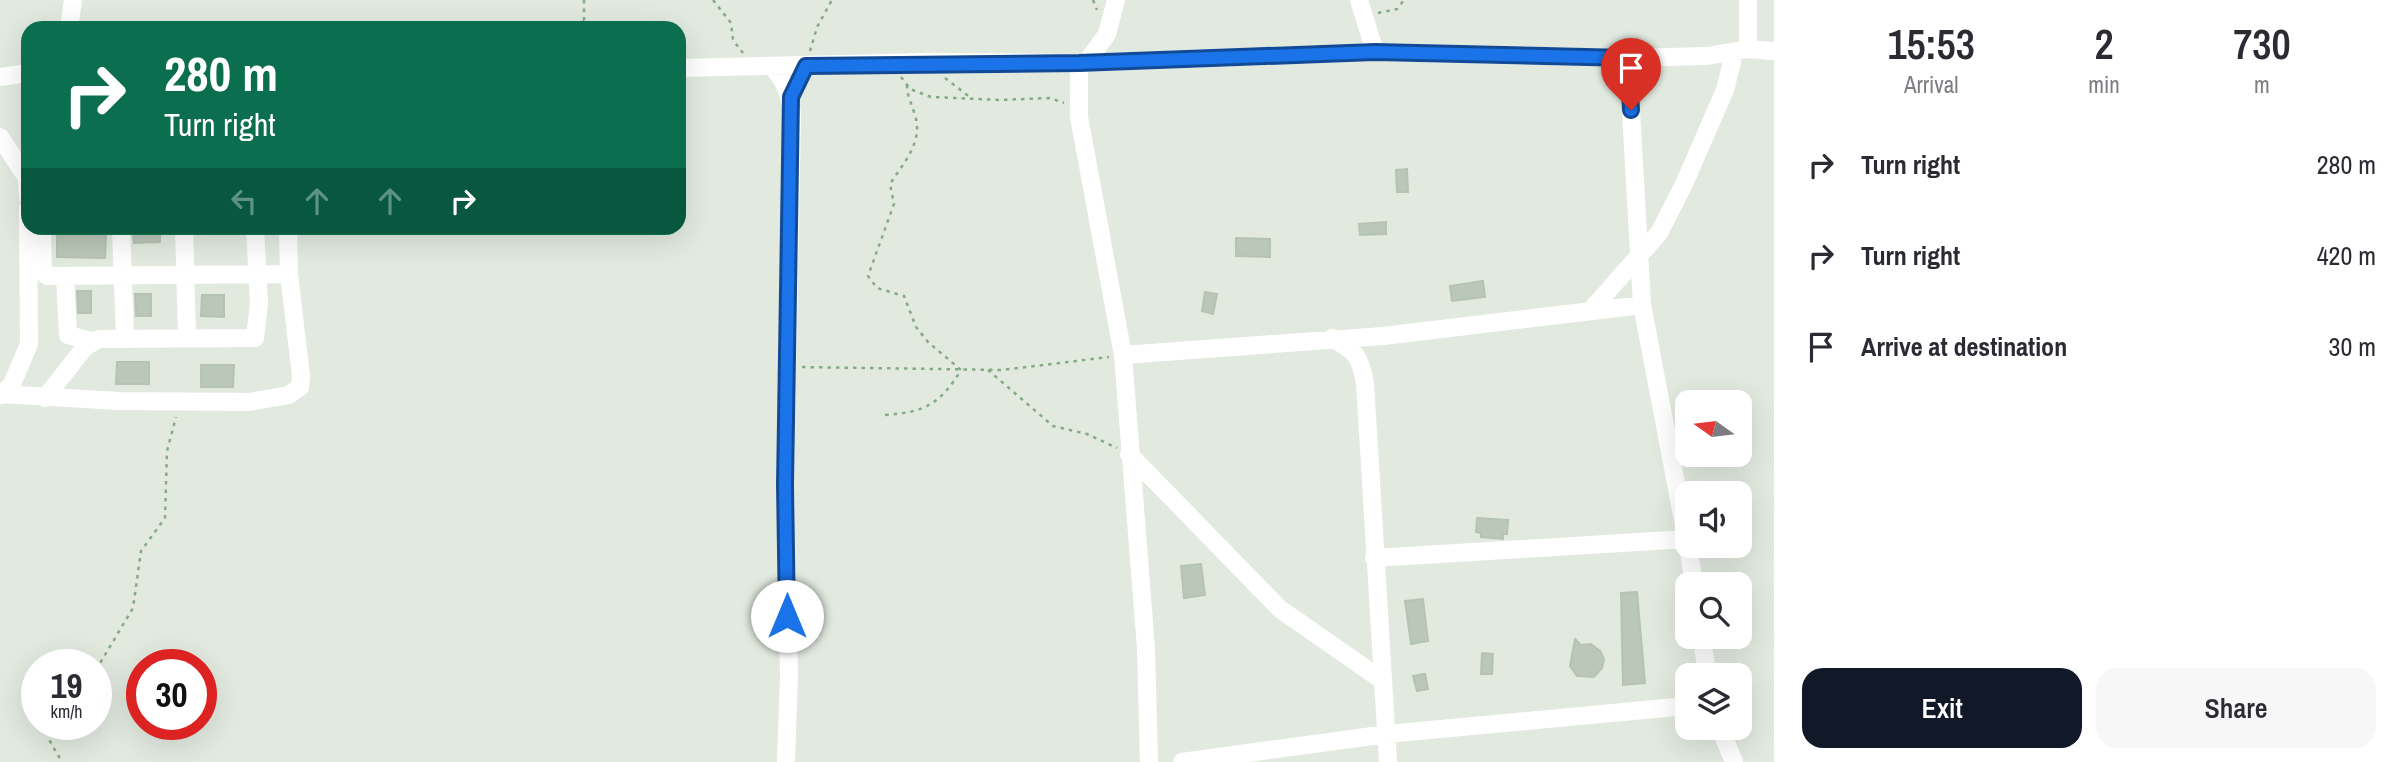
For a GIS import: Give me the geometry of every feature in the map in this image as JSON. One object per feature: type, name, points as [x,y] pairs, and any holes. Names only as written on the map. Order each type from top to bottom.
[{"type":"street","points":[[70,21],[72,0]]},
{"type":"street","points":[[1116,0],[1107,34],[1082,63],[1079,117],[1123,355],[1146,648],[1149,762]]},
{"type":"street","points":[[1592,309],[1659,233],[1684,184],[1741,51],[1748,0]]},
{"type":"street","points":[[1362,8],[1375,52]]},
{"type":"street","points":[[686,68],[924,62],[1082,63],[1375,52],[1628,58],[1774,51]]},
{"type":"street","points":[[1628,58],[1642,305],[1675,481]]},
{"type":"street","points":[[791,97],[806,66]]},
{"type":"street","points":[[765,67],[784,81],[791,97],[785,485],[789,675],[786,762]]},
{"type":"street","points":[[0,77],[21,74]]},
{"type":"street","points":[[0,136],[21,169]]},
{"type":"street","points":[[1,394],[12,384],[29,344],[28,235]]},
{"type":"street","points":[[42,235],[43,272],[47,276],[289,274]]},
{"type":"street","points":[[121,235],[125,337]]},
{"type":"street","points":[[184,235],[187,336]]},
{"type":"street","points":[[65,276],[68,335],[92,341],[125,337],[255,338],[259,321],[256,235]]},
{"type":"street","points":[[1,394],[44,398],[249,402],[289,395],[300,387],[289,274],[288,235]]},
{"type":"street","points":[[1123,355],[1383,336],[1642,305]]},
{"type":"street","points":[[1360,360],[1383,336]]},
{"type":"street","points":[[1332,338],[1350,348],[1360,360],[1365,383],[1388,762]]},
{"type":"street","points":[[44,398],[92,341]]},
{"type":"street","points":[[1129,454],[1280,609],[1382,680]]},
{"type":"street","points":[[1374,558],[1675,543]]},
{"type":"street","points":[[1188,762],[1387,734],[1675,707]]},
{"type":"street","points":[[1725,740],[1734,762]]},
{"type":"path","points":[[584,0],[585,21]]},
{"type":"path","points":[[713,0],[731,23],[734,42],[765,67]]},
{"type":"path","points":[[806,66],[817,27],[832,0]]},
{"type":"path","points":[[1362,8],[1397,9],[1404,0]]},
{"type":"path","points":[[924,62],[973,99]]},
{"type":"path","points":[[894,64],[907,85],[924,95],[973,99],[1050,98],[1068,106],[1079,117]]},
{"type":"path","points":[[907,85],[907,94],[916,122],[915,146],[890,184],[894,204],[868,276],[877,288],[897,292],[907,299],[921,334],[961,370]]},
{"type":"path","points":[[788,367],[988,370],[1062,365],[1123,355]]},
{"type":"path","points":[[885,415],[921,410],[935,403],[961,370]]},
{"type":"path","points":[[988,370],[1053,426],[1087,434],[1129,454]]},
{"type":"path","points":[[109,649],[133,608],[141,551],[164,519],[167,451],[180,400]]},
{"type":"path","points":[[49,740],[62,762]]},
{"type":"building","points":[[1407,169],[1408,192],[1397,192],[1396,170]]},
{"type":"building","points":[[1386,222],[1386,234],[1360,235],[1359,224]]},
{"type":"building","points":[[133,235],[160,235],[160,242],[134,243]]},
{"type":"building","points":[[57,236],[106,236],[105,258],[57,257]]},
{"type":"building","points":[[1236,238],[1270,239],[1270,257],[1236,256]]},
{"type":"building","points":[[1483,281],[1485,297],[1452,301],[1450,286]]},
{"type":"building","points":[[77,291],[91,291],[91,313],[78,313]]},
{"type":"building","points":[[1205,292],[1217,294],[1213,314],[1202,311]]},
{"type":"building","points":[[135,294],[151,294],[151,316],[136,316]]},
{"type":"building","points":[[202,295],[224,295],[224,317],[201,316]]},
{"type":"building","points":[[117,362],[149,362],[149,384],[116,384]]},
{"type":"building","points":[[201,365],[234,365],[233,387],[201,387]]},
{"type":"building","points":[[1477,518],[1508,520],[1507,534],[1503,534],[1503,539],[1481,537],[1481,533],[1476,532]]},
{"type":"building","points":[[1201,564],[1205,595],[1184,598],[1181,566]]},
{"type":"building","points":[[1637,592],[1645,683],[1623,685],[1621,593]]},
{"type":"building","points":[[1423,599],[1428,641],[1411,644],[1405,601]]},
{"type":"building","points":[[1575,639],[1581,645],[1591,644],[1600,651],[1604,659],[1602,668],[1594,677],[1577,676],[1570,666]]},
{"type":"building","points":[[1482,653],[1493,654],[1492,674],[1481,674]]},
{"type":"building","points":[[1425,674],[1428,689],[1417,691],[1413,676]]},
{"type":"route","points":[[787,616],[785,485],[791,97],[806,66],[924,62],[1079,63],[1375,52],[1628,58],[1631,110]]}]
